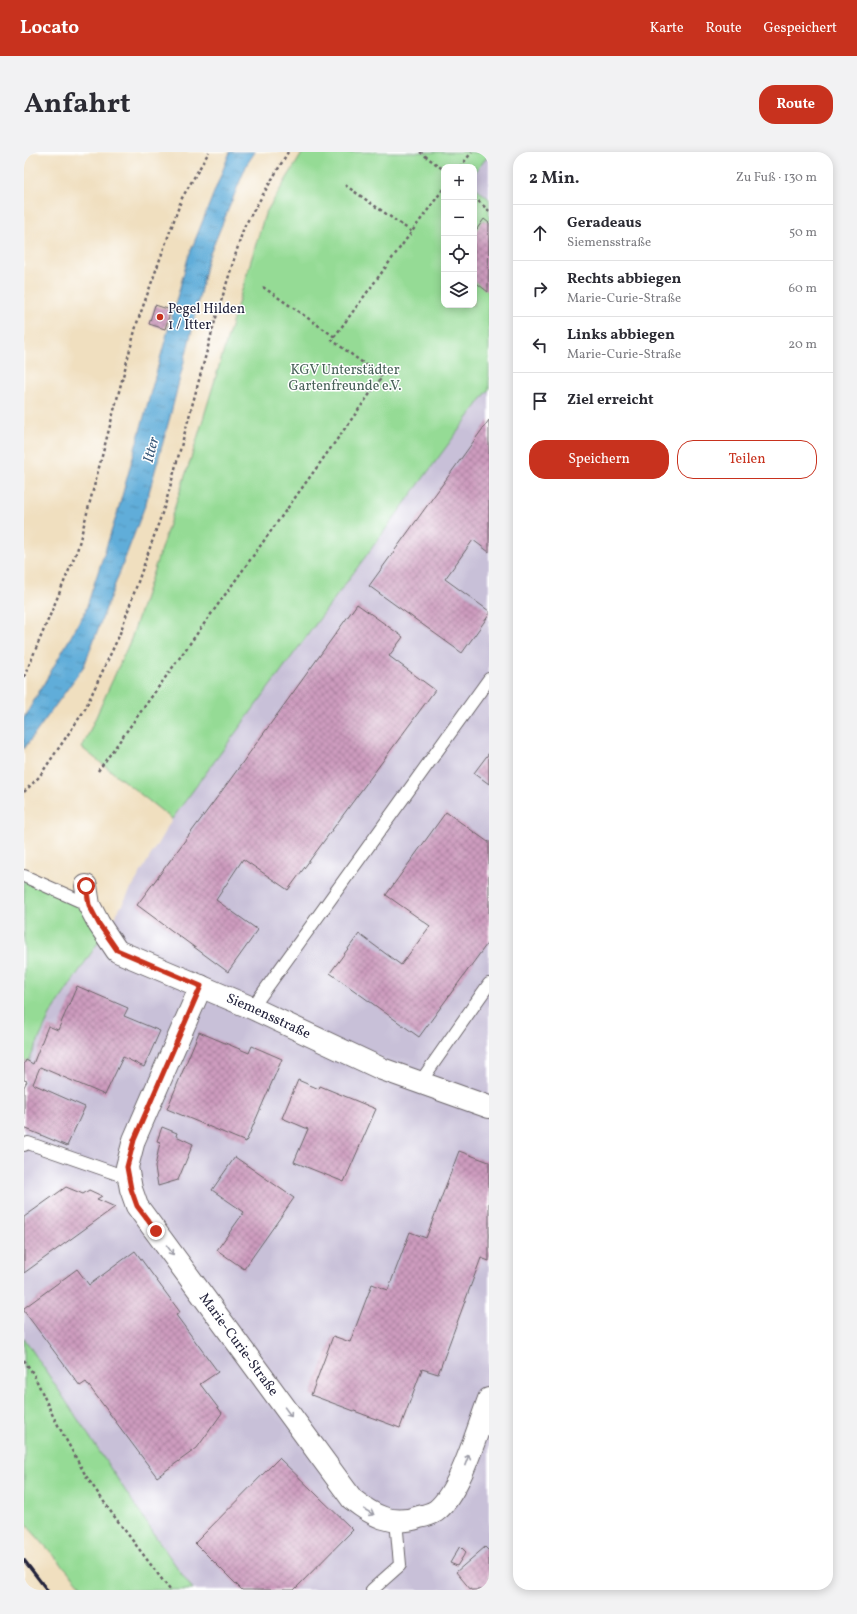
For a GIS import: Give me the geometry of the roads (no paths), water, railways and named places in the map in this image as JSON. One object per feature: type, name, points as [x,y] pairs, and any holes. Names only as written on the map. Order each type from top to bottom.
[{"type":"street","name":"Siemensstraße","points":[[87,895],[99,924],[117,950],[252,1008],[382,1069],[421,1081],[489,1107]]},
{"type":"street","name":"Marie-Curie-Straße","points":[[201,986],[134,1140],[127,1167],[137,1206],[352,1499],[369,1512],[387,1520],[412,1520],[435,1511],[449,1496],[465,1465],[489,1399]]},
{"type":"lane","points":[[252,1008],[489,679]]},
{"type":"lane","points":[[24,876],[87,895]]},
{"type":"lane","points":[[421,1081],[489,984]]},
{"type":"lane","points":[[24,1145],[28,1143],[129,1178]]},
{"type":"lane","points":[[372,1590],[400,1565],[396,1520]]},
{"type":"water","name":"Itter","points":[[230,152],[255,152],[247,164],[207,261],[192,330],[146,503],[84,666],[24,749],[24,718],[85,612],[117,514],[188,258]]},
{"type":"railway","points":[[24,1560],[47,1590]]},
{"type":"place","name":"Pegel Hilden 1 / Itter","points":[[160,317]]},
{"type":"park label","name":"KGV Unterstädter Gartenfreunde e.V.","points":[[345,378]]}]
